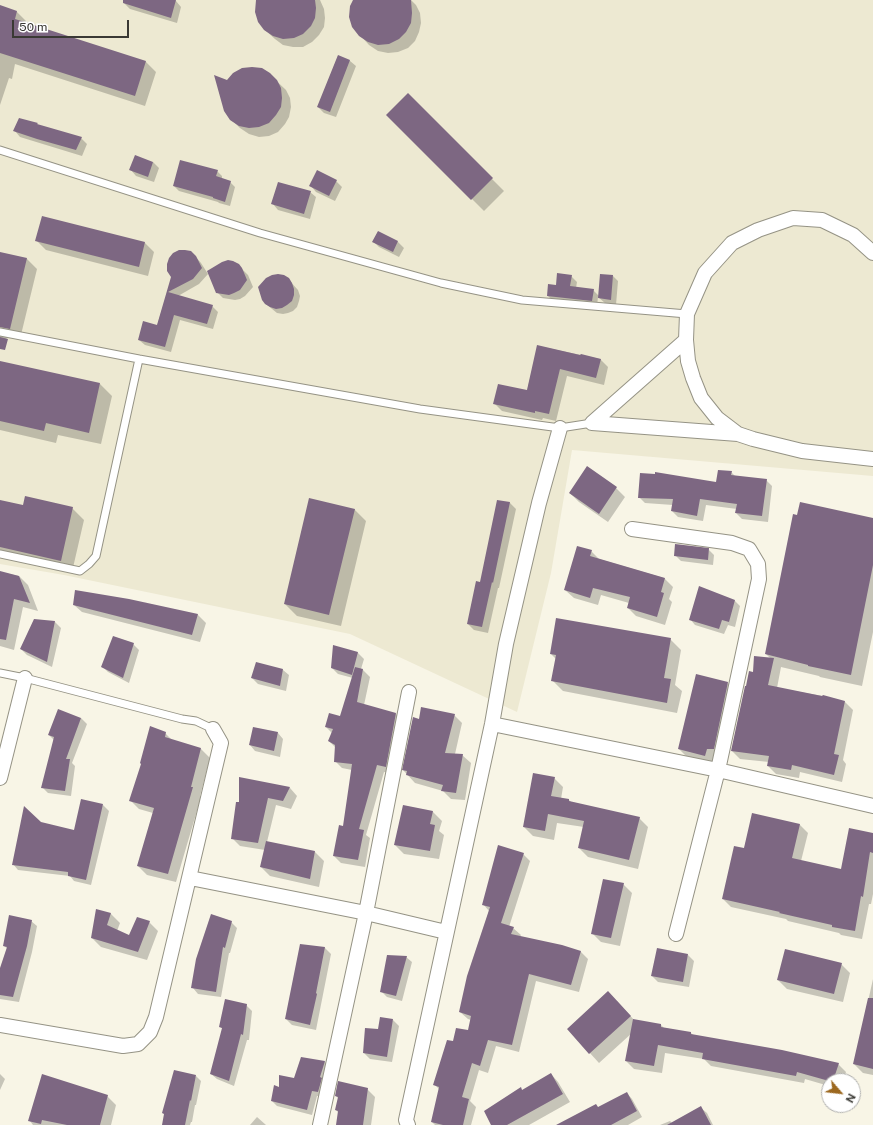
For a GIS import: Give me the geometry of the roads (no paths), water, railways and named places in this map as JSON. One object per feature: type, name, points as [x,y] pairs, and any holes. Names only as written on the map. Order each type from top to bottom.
[{"type":"street","points":[[738,434],[718,418],[701,398],[690,367],[686,340],[687,314],[705,273],[732,243],[758,230],[793,218],[822,220],[852,235],[873,252]]},
{"type":"street","points":[[592,423],[686,340]]},
{"type":"street","points":[[592,423],[738,434],[802,451],[873,459]]},
{"type":"street","points":[[408,1125],[406,1120],[492,724],[507,637],[539,502],[560,428]]},
{"type":"street","points":[[632,529],[732,543],[749,549],[758,564],[759,579],[718,770],[676,934]]},
{"type":"street","points":[[0,778],[25,678]]},
{"type":"street","points":[[320,1125],[366,913],[409,692]]},
{"type":"street","points":[[492,724],[718,770],[873,806]]},
{"type":"street","points":[[0,1025],[123,1046],[138,1044],[150,1032],[156,1018],[221,743],[214,728]]},
{"type":"street","points":[[190,878],[366,913],[446,932]]},
{"type":"lane","points":[[0,150],[260,233],[441,283],[522,300],[687,314]]},
{"type":"lane","points":[[0,332],[139,359],[420,409],[560,428],[592,423]]},
{"type":"lane","points":[[0,554],[80,571],[90,564],[96,556],[139,359]]},
{"type":"lane","points":[[0,673],[25,678],[182,719],[196,721],[214,728]]}]
